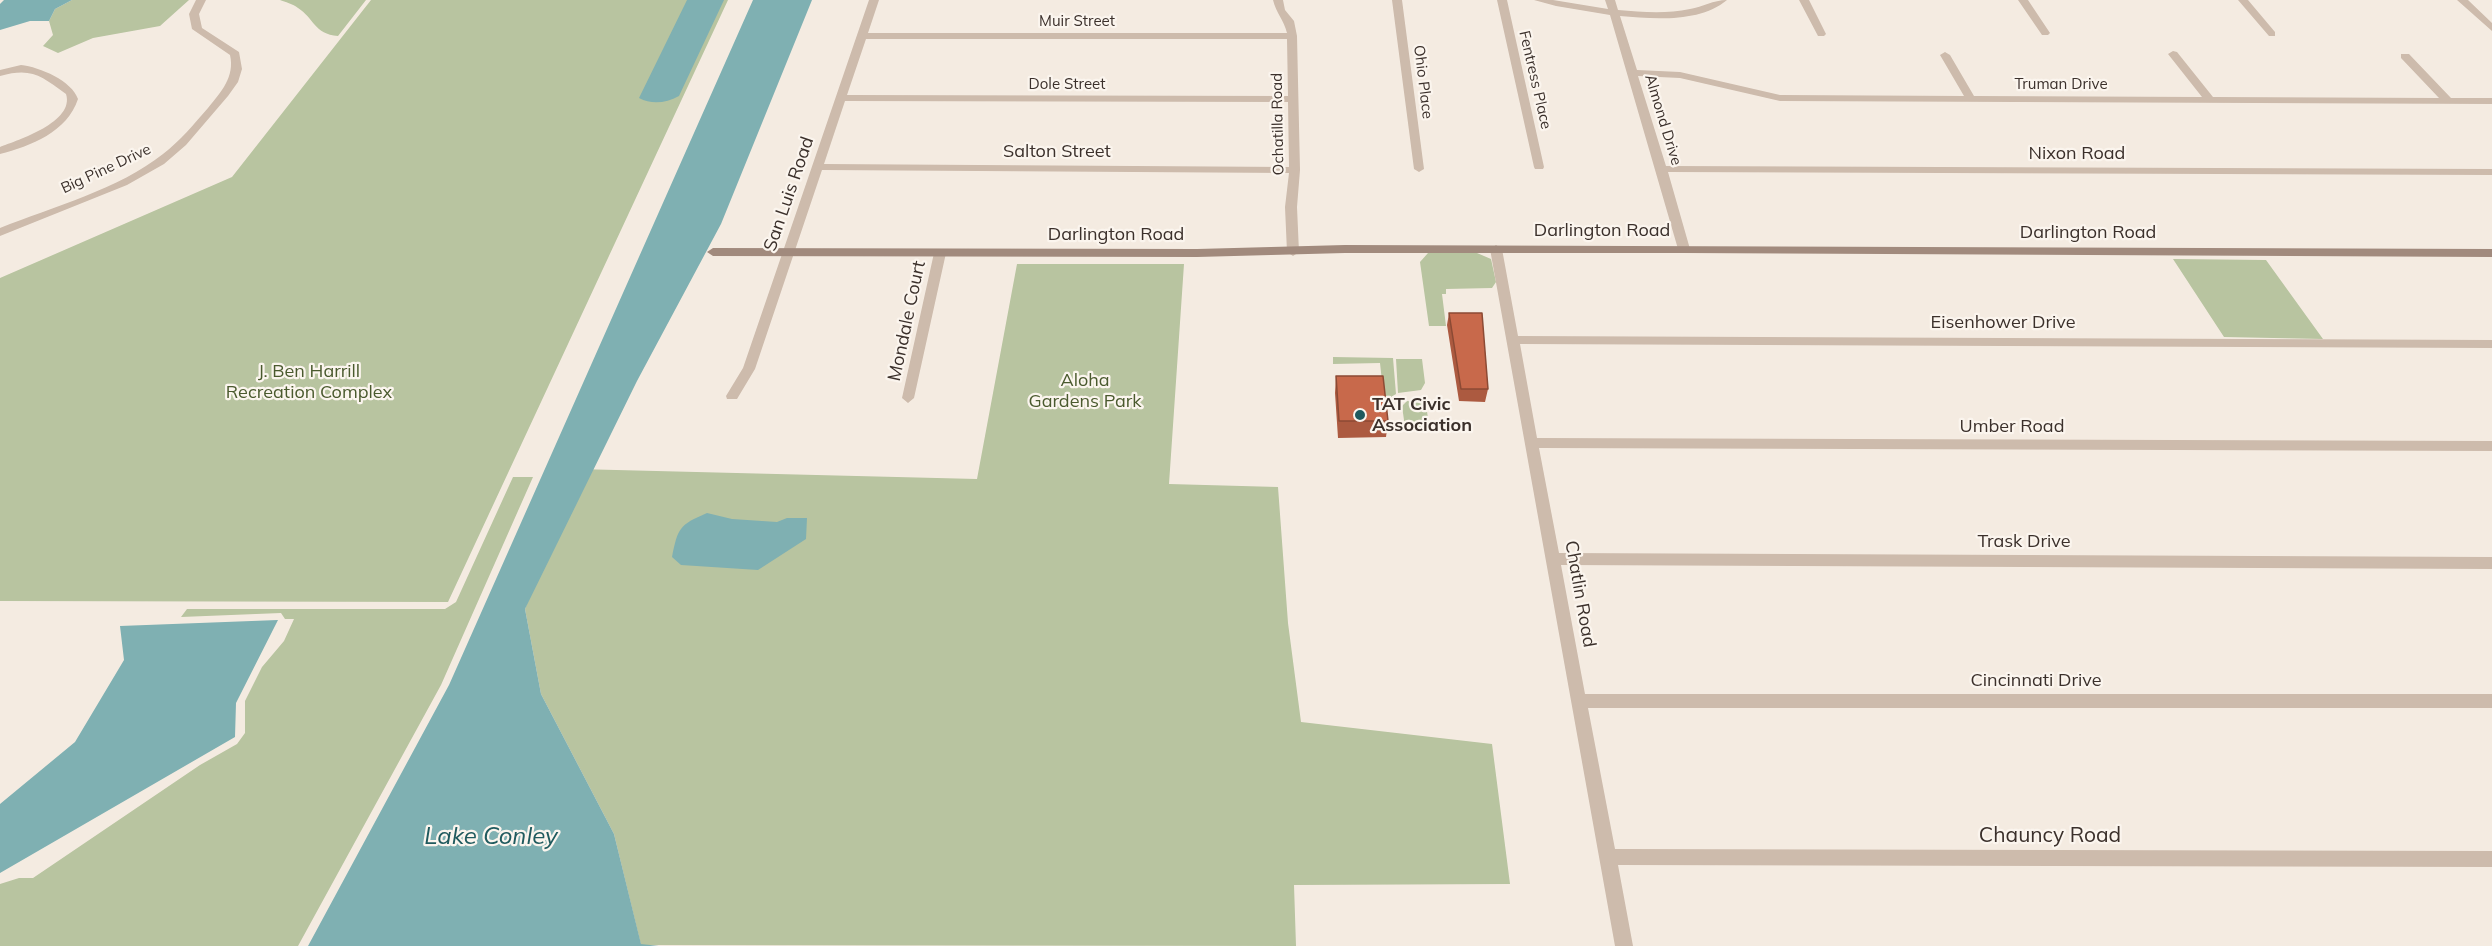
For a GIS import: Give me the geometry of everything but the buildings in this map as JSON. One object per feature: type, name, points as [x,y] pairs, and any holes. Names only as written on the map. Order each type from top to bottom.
[{"type":"street","name":"Big Pine Drive","points":[[0,231],[130,178],[161,161],[184,142],[229,89],[238,69],[235,54],[198,28],[194,21],[194,14],[201,0]]},
{"type":"street","name":"San Luis Road","points":[[732,396],[749,369],[874,0]]},
{"type":"street","name":"Ochatilla Road","points":[[1278,0],[1280,9],[1289,21],[1292,36],[1295,170],[1291,207],[1293,252]]},
{"type":"street","name":"Ohio Place","points":[[1397,0],[1419,169]]},
{"type":"street","name":"Fentress Place","points":[[1502,0],[1539,166]]},
{"type":"street","points":[[1539,0],[1614,13],[1683,14],[1722,0]]},
{"type":"street","name":"Almond Drive","points":[[1610,0],[1684,249]]},
{"type":"street","points":[[1804,0],[1821,34]]},
{"type":"street","points":[[2023,0],[2045,33]]},
{"type":"street","points":[[2243,0],[2272,34]]},
{"type":"street","points":[[2462,0],[2492,28]]},
{"type":"street","name":"Muir Street","points":[[862,36],[1292,36]]},
{"type":"street","points":[[2173,54],[2209,99]]},
{"type":"street","points":[[1945,55],[1971,99]]},
{"type":"street","points":[[2405,56],[2448,101]]},
{"type":"street","points":[[0,73],[22,67],[37,69],[71,93],[73,99],[67,113],[51,128],[0,151]]},
{"type":"street","name":"Truman Drive","points":[[1633,73],[1666,73],[1748,93],[1780,98],[2492,101]]},
{"type":"street","name":"Dole Street","points":[[841,98],[1293,99]]},
{"type":"street","name":"Salton Street","points":[[818,167],[1295,170]]},
{"type":"street","name":"Nixon Road","points":[[1662,169],[2492,172]]},
{"type":"street","name":"Chatlin Road","points":[[1496,249],[1555,559],[1624,946]]},
{"type":"street","name":"Darlington Road","points":[[713,252],[1684,249],[2492,253]]},
{"type":"street","name":"Mondale Court","points":[[908,398],[940,253]]},
{"type":"street","name":"Eisenhower Drive","points":[[1514,340],[2492,344]]},
{"type":"street","name":"Umber Road","points":[[1533,443],[2492,446]]},
{"type":"street","name":"Trask Drive","points":[[1555,559],[2492,563]]},
{"type":"street","name":"Cincinnati Drive","points":[[1579,700],[2492,701]]},
{"type":"street","name":"Chauncy Road","points":[[1608,857],[2492,860]]},
{"type":"green space","points":[[72,0],[189,0],[160,26],[93,38],[58,53],[43,46],[53,35],[49,21],[55,9]]},
{"type":"green space","points":[[280,0],[366,0],[338,36],[330,35],[319,29],[298,8]]},
{"type":"green space","name":"J. Ben Harrill Recreation Complex","points":[[371,0],[728,0],[448,602],[0,601],[0,278],[232,177]]},
{"type":"green space","points":[[1428,253],[1477,253],[1491,259],[1496,282],[1492,288],[1446,289],[1446,294],[1442,294],[1446,326],[1429,326],[1420,262]]},
{"type":"green space","points":[[2173,259],[2266,260],[2323,339],[2224,337]]},
{"type":"green space","name":"Aloha Gardens Park","points":[[1017,264],[1184,264],[1169,484],[1278,487],[1288,623],[1301,722],[1492,744],[1510,884],[1294,885],[1296,946],[641,945],[614,834],[541,694],[525,609],[576,469],[977,479]]},
{"type":"green space","points":[[1333,357],[1393,358],[1396,394],[1391,397],[1388,409],[1385,409],[1380,363],[1333,364]]},
{"type":"green space","points":[[1396,359],[1422,359],[1425,383],[1421,390],[1398,393]]},
{"type":"green space","points":[[1407,401],[1426,404],[1429,426],[1421,429],[1405,427],[1402,406]]},
{"type":"green space","points":[[513,477],[533,477],[441,685],[298,946],[0,946],[0,884],[19,878],[33,878],[200,765],[237,744],[245,733],[245,701],[262,667],[284,641],[294,619],[285,619],[281,613],[181,617],[187,609],[445,609],[456,602]]},
{"type":"water","points":[[4,0],[72,0],[55,9],[49,21],[30,21],[0,30],[0,4]]},
{"type":"water","points":[[687,0],[724,0],[679,96],[659,102],[649,102],[639,98]]},
{"type":"water","name":"Lake Conley","points":[[753,0],[812,0],[721,224],[637,381],[525,609],[541,694],[614,834],[641,944],[659,946],[308,946],[449,685]]},
{"type":"water","points":[[707,513],[732,519],[777,522],[787,518],[807,518],[806,539],[758,570],[681,565],[672,557],[678,533],[685,525]]},
{"type":"water","points":[[278,620],[236,703],[235,737],[0,873],[0,804],[75,742],[124,660],[120,626]]},
{"type":"place","name":"TAT Civic Association","points":[[1360,415]]}]
